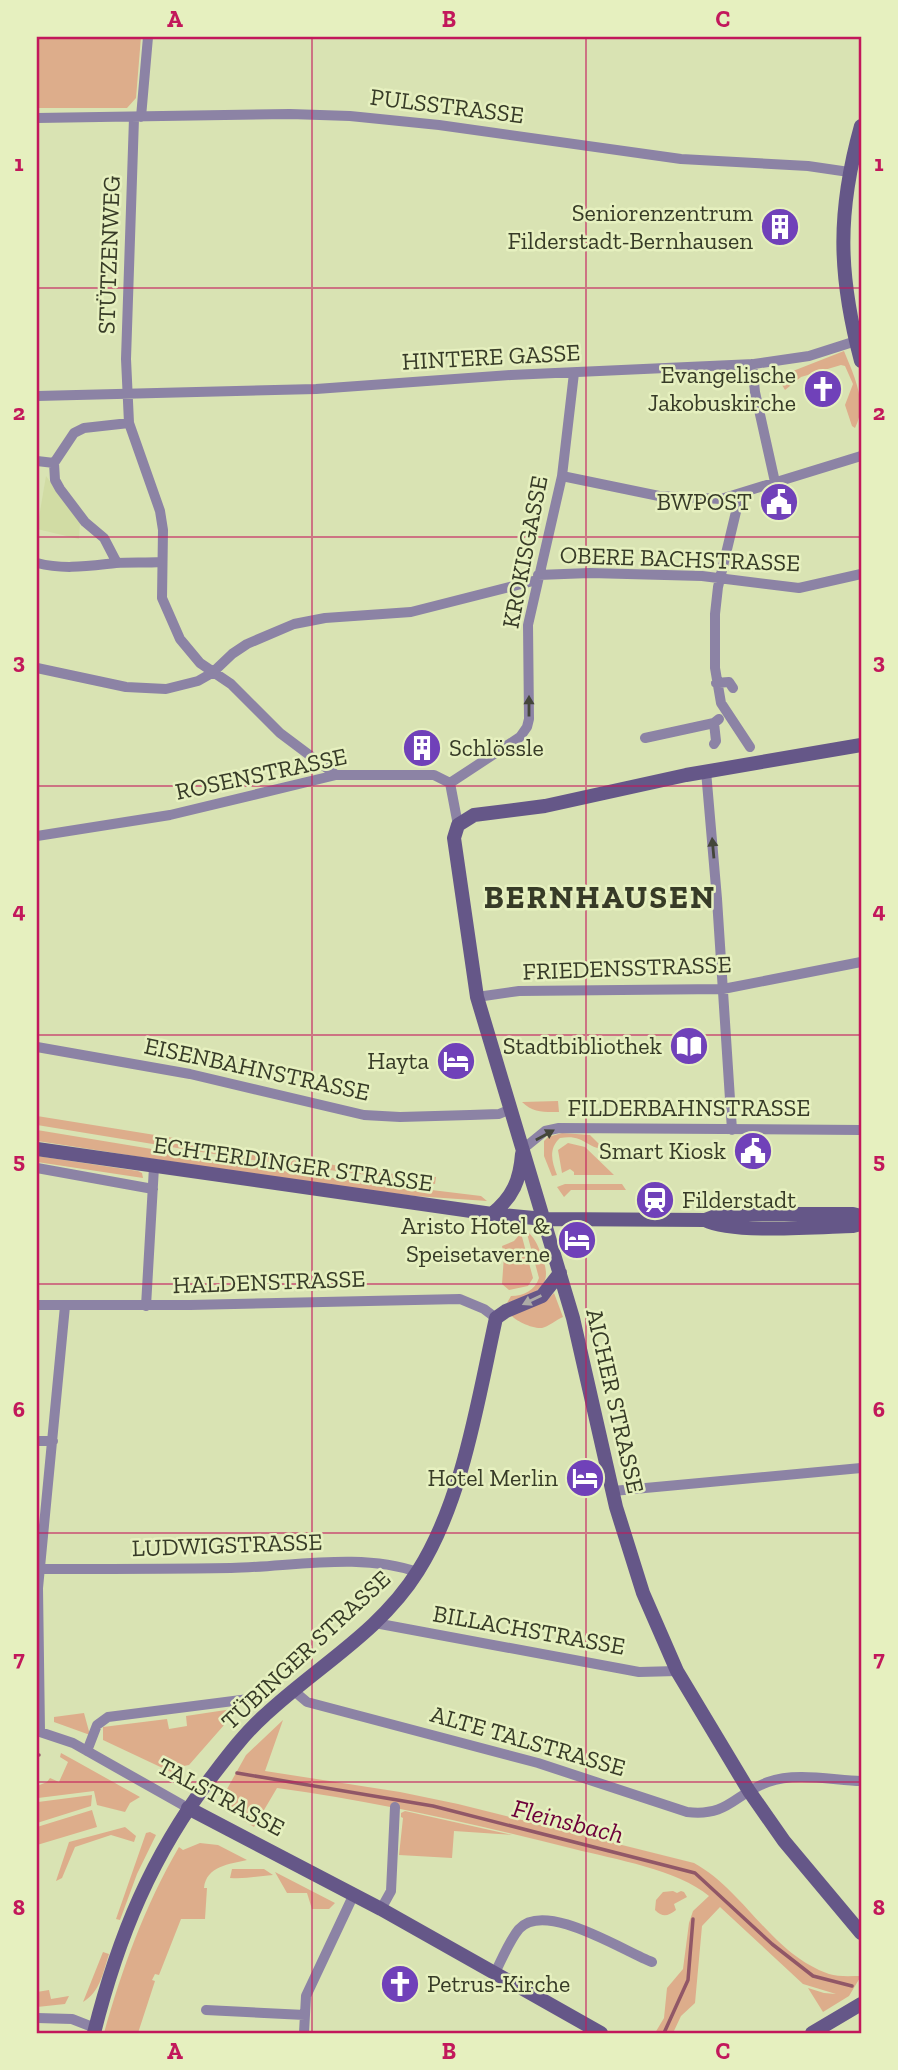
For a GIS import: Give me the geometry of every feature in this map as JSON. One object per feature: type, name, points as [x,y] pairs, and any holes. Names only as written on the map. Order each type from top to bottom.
[{"type":"main road","points":[[861,125],[849,173],[843,264],[846,293],[861,360]]},
{"type":"main road","points":[[458,825],[474,815],[545,806],[706,771],[861,745]]},
{"type":"main road","name":"AICHER STRASSE","points":[[458,825],[454,833],[454,846],[477,997],[560,1273],[580,1347],[620,1523],[643,1593],[677,1671],[749,1791],[784,1841],[861,1933]]},
{"type":"main road","points":[[492,1214],[510,1197],[517,1184],[523,1149]]},
{"type":"main road","name":"ECHTERDINGER STRASSE","points":[[37,1150],[544,1219],[705,1220],[721,1214],[771,1221],[819,1220]]},
{"type":"main road","points":[[819,1220],[853,1214],[861,1216]]},
{"type":"main road","points":[[819,1220],[853,1226],[861,1224]]},
{"type":"main road","points":[[496,1318],[542,1296],[560,1273]]},
{"type":"main road","name":"TÜBINGER STRASSE","points":[[94,2031],[121,1942],[139,1897],[159,1856],[188,1808],[246,1734],[266,1714],[375,1623],[395,1603],[418,1572],[438,1535],[450,1502],[496,1318]]},
{"type":"main road","name":"TALSTRASSE","points":[[188,1808],[354,1894],[601,2033]]},
{"type":"main road","points":[[812,2033],[861,2004]]},
{"type":"street","name":"STÜTZENWEG","points":[[148,37],[138,118],[126,394],[129,423],[160,511],[163,530],[162,598],[168,617],[190,652],[212,673],[232,684],[280,733],[336,775]]},
{"type":"street","name":"PULSSTRASSE","points":[[37,118],[301,114],[374,117],[681,159],[808,166],[849,173]]},
{"type":"street","name":"HINTERE GASSE","points":[[37,396],[316,389],[484,376],[752,364],[809,356],[856,341]]},
{"type":"street","points":[[752,364],[755,393],[775,482]]},
{"type":"street","name":"KROKISGASSE","points":[[450,783],[520,737],[527,727],[528,625],[562,476],[574,373]]},
{"type":"street","points":[[117,563],[104,538],[85,522],[60,489],[55,480],[54,463],[74,433],[83,428],[129,423]]},
{"type":"street","points":[[562,476],[659,496],[721,499],[861,456]]},
{"type":"street","points":[[37,461],[54,463]]},
{"type":"street","points":[[740,495],[720,579],[715,614],[716,683],[721,703],[734,717],[750,747]]},
{"type":"street","points":[[37,563],[64,568],[161,562]]},
{"type":"street","name":"OBERE BACHSTRASSE","points":[[37,668],[144,689],[166,689],[184,686],[212,673],[247,644],[294,624],[325,618],[411,612],[538,578],[620,573],[702,576],[781,587],[810,586],[861,574]]},
{"type":"street","points":[[716,683],[729,682],[733,688]]},
{"type":"street","points":[[645,738],[734,717]]},
{"type":"street","points":[[714,723],[714,744]]},
{"type":"street","points":[[706,771],[732,1130]]},
{"type":"street","name":"ROSENSTRASSE","points":[[37,836],[170,815],[336,775],[434,775],[450,783]]},
{"type":"street","points":[[450,783],[458,825]]},
{"type":"street","name":"FRIEDENSSTRASSE","points":[[477,997],[520,991],[723,989],[861,962]]},
{"type":"street","name":"EISENBAHNSTRASSE","points":[[37,1047],[190,1074],[350,1113],[400,1117],[499,1114],[511,1109]]},
{"type":"street","name":"FILDERBAHNSTRASSE","points":[[523,1149],[545,1131],[559,1128],[861,1130]]},
{"type":"street","points":[[146,1306],[154,1167]]},
{"type":"street","name":"ECHTERDINGER STRASSE","points":[[37,1168],[153,1189]]},
{"type":"street","name":"HALDENSTRASSE","points":[[37,1305],[146,1306],[460,1299],[484,1309],[496,1318]]},
{"type":"street","points":[[38,1731],[39,1569],[65,1306]]},
{"type":"street","points":[[37,1441],[52,1441]]},
{"type":"street","points":[[613,1491],[861,1468]]},
{"type":"street","name":"LUDWIGSTRASSE","points":[[39,1569],[233,1568],[358,1562],[388,1563],[418,1572]]},
{"type":"street","name":"BILLACHSTRASSE","points":[[375,1623],[639,1672],[677,1671]]},
{"type":"street","name":"ALTE TALSTRASSE","points":[[294,1691],[307,1702],[538,1763],[687,1812],[718,1811],[749,1791],[779,1779],[861,1781]]},
{"type":"street","points":[[87,1751],[97,1726],[108,1717],[249,1699]]},
{"type":"street","name":"TALSTRASSE","points":[[38,1731],[61,1738],[87,1751],[188,1808]]},
{"type":"street","points":[[381,1909],[391,1891],[396,1807]]},
{"type":"street","points":[[304,2033],[306,1996],[354,1894]]},
{"type":"street","points":[[495,1973],[520,1928],[529,1922],[542,1921],[575,1926],[652,1962]]},
{"type":"street","points":[[206,2010],[305,2015]]},
{"type":"street","points":[[37,2018],[72,2019],[94,2031]]},
{"type":"shaded area","points":[[37,37],[141,37],[136,98],[127,108],[37,108]]},
{"type":"shaded area","points":[[844,351],[860,399],[859,419],[855,428],[845,405],[853,384],[845,366],[801,377],[785,390],[782,385],[770,383],[770,380]]},
{"type":"shaded area","points":[[46,476],[80,523],[79,539],[37,529]]},
{"type":"shaded area","points":[[558,1101],[559,1112],[535,1110],[522,1102]]},
{"type":"shaded area","points":[[37,1116],[310,1160],[367,1172],[436,1177],[435,1184],[238,1158],[37,1125]]},
{"type":"shaded area","points":[[37,1130],[308,1175],[481,1196],[487,1201],[414,1196],[275,1178],[37,1141]]},
{"type":"shaded area","points":[[562,1133],[590,1135],[604,1149],[580,1139],[560,1138],[552,1151],[557,1175],[552,1176],[544,1156],[544,1141]]},
{"type":"shaded area","points":[[568,1143],[585,1147],[614,1175],[574,1175],[570,1169],[562,1173],[558,1150]]},
{"type":"shaded area","points":[[37,1156],[138,1171],[143,1178],[37,1162]]},
{"type":"shaded area","points":[[565,1184],[622,1184],[626,1190],[571,1190],[564,1197],[557,1187]]},
{"type":"shaded area","points":[[526,1230],[541,1254],[546,1275],[540,1288],[507,1303],[511,1296],[532,1289],[539,1278]]},
{"type":"shaded area","points":[[521,1233],[533,1278],[528,1286],[509,1290],[502,1284],[502,1246],[514,1241]]},
{"type":"shaded area","points":[[554,1293],[563,1317],[547,1326],[529,1326],[510,1314],[547,1300]]},
{"type":"shaded area","points":[[239,1708],[189,1765],[173,1768],[171,1772],[103,1740],[103,1727],[167,1719],[169,1729],[187,1726],[186,1716]]},
{"type":"shaded area","points":[[84,1713],[90,1735],[54,1722],[54,1717]]},
{"type":"shaded area","points":[[283,1720],[265,1771],[458,1804],[694,1863],[728,1889],[774,1937],[809,1965],[833,1975],[861,1976],[849,1996],[823,2012],[808,1988],[836,1994],[803,1984],[720,1907],[702,1926],[695,2003],[681,2016],[673,2033],[655,2033],[664,2018],[667,1988],[683,1969],[693,1911],[709,1896],[680,1879],[626,1861],[464,1822],[277,1788],[254,1827],[224,1808],[222,1798],[246,1755]]},
{"type":"shaded area","points":[[61,1753],[140,1797],[130,1803],[125,1812],[97,1805],[94,1791],[38,1798],[37,1786],[50,1778],[59,1782],[68,1762],[60,1757]]},
{"type":"shaded area","points":[[92,1795],[91,1806],[37,1823],[38,1802]]},
{"type":"shaded area","points":[[92,1810],[97,1827],[37,1845],[37,1827]]},
{"type":"shaded area","points":[[405,1811],[512,1835],[454,1831],[452,1858],[399,1855],[403,1818],[401,1813]]},
{"type":"shaded area","points":[[125,1827],[136,1836],[134,1842],[111,1835],[75,1847],[62,1878],[56,1881],[69,1842]]},
{"type":"shaded area","points":[[146,1833],[156,1835],[137,1874],[120,1920],[116,1919]]},
{"type":"shaded area","points":[[200,1843],[218,1845],[247,1860],[220,1867],[209,1875],[204,1888],[207,1888],[205,1919],[181,1919],[159,1975],[155,1974],[152,1980],[155,1981],[138,2033],[104,2033],[136,1938],[155,1892],[179,1847],[183,1850]]},
{"type":"shaded area","points":[[232,1869],[264,1869],[273,1875],[230,1878]]},
{"type":"shaded area","points":[[275,1872],[335,1903],[329,1909],[312,1909],[307,1893],[287,1893]]},
{"type":"shaded area","points":[[663,1892],[684,1892],[687,1897],[674,1904],[676,1910],[666,1915],[655,1910],[656,1900]]},
{"type":"shaded area","points":[[103,1952],[109,1954],[100,1981],[89,1998],[83,2002]]},
{"type":"shaded area","points":[[49,1990],[51,1999],[69,1996],[65,2004],[37,2007],[37,1992]]},
{"type":"waterway","name":"Fleinsbach","points":[[237,1773],[433,1806],[695,1873],[772,1944],[813,1976],[852,1986]]},
{"type":"waterway","points":[[664,2033],[688,1980],[693,1919]]},
{"type":"place","name":"Seniorenzentrum Filderstadt-Bernhausen","points":[[780,227]]},
{"type":"place","name":"Evangelische Jakobuskirche","points":[[823,389]]},
{"type":"place","name":"BWPOST","points":[[779,502]]},
{"type":"place","name":"Schlössle","points":[[422,748]]},
{"type":"place","name":"Stadtbibliothek","points":[[689,1046]]},
{"type":"place","name":"Hayta","points":[[456,1061]]},
{"type":"place","name":"Smart Kiosk","points":[[753,1151]]},
{"type":"place","name":"Filderstadt","points":[[655,1200]]},
{"type":"place","name":"Aristo Hotel & Speisetaverne","points":[[577,1240]]},
{"type":"place","name":"Hotel Merlin","points":[[585,1478]]},
{"type":"place","name":"Petrus-Kirche","points":[[400,1984]]},
{"type":"district","name":"BERNHAUSEN","points":[[600,897]]}]
